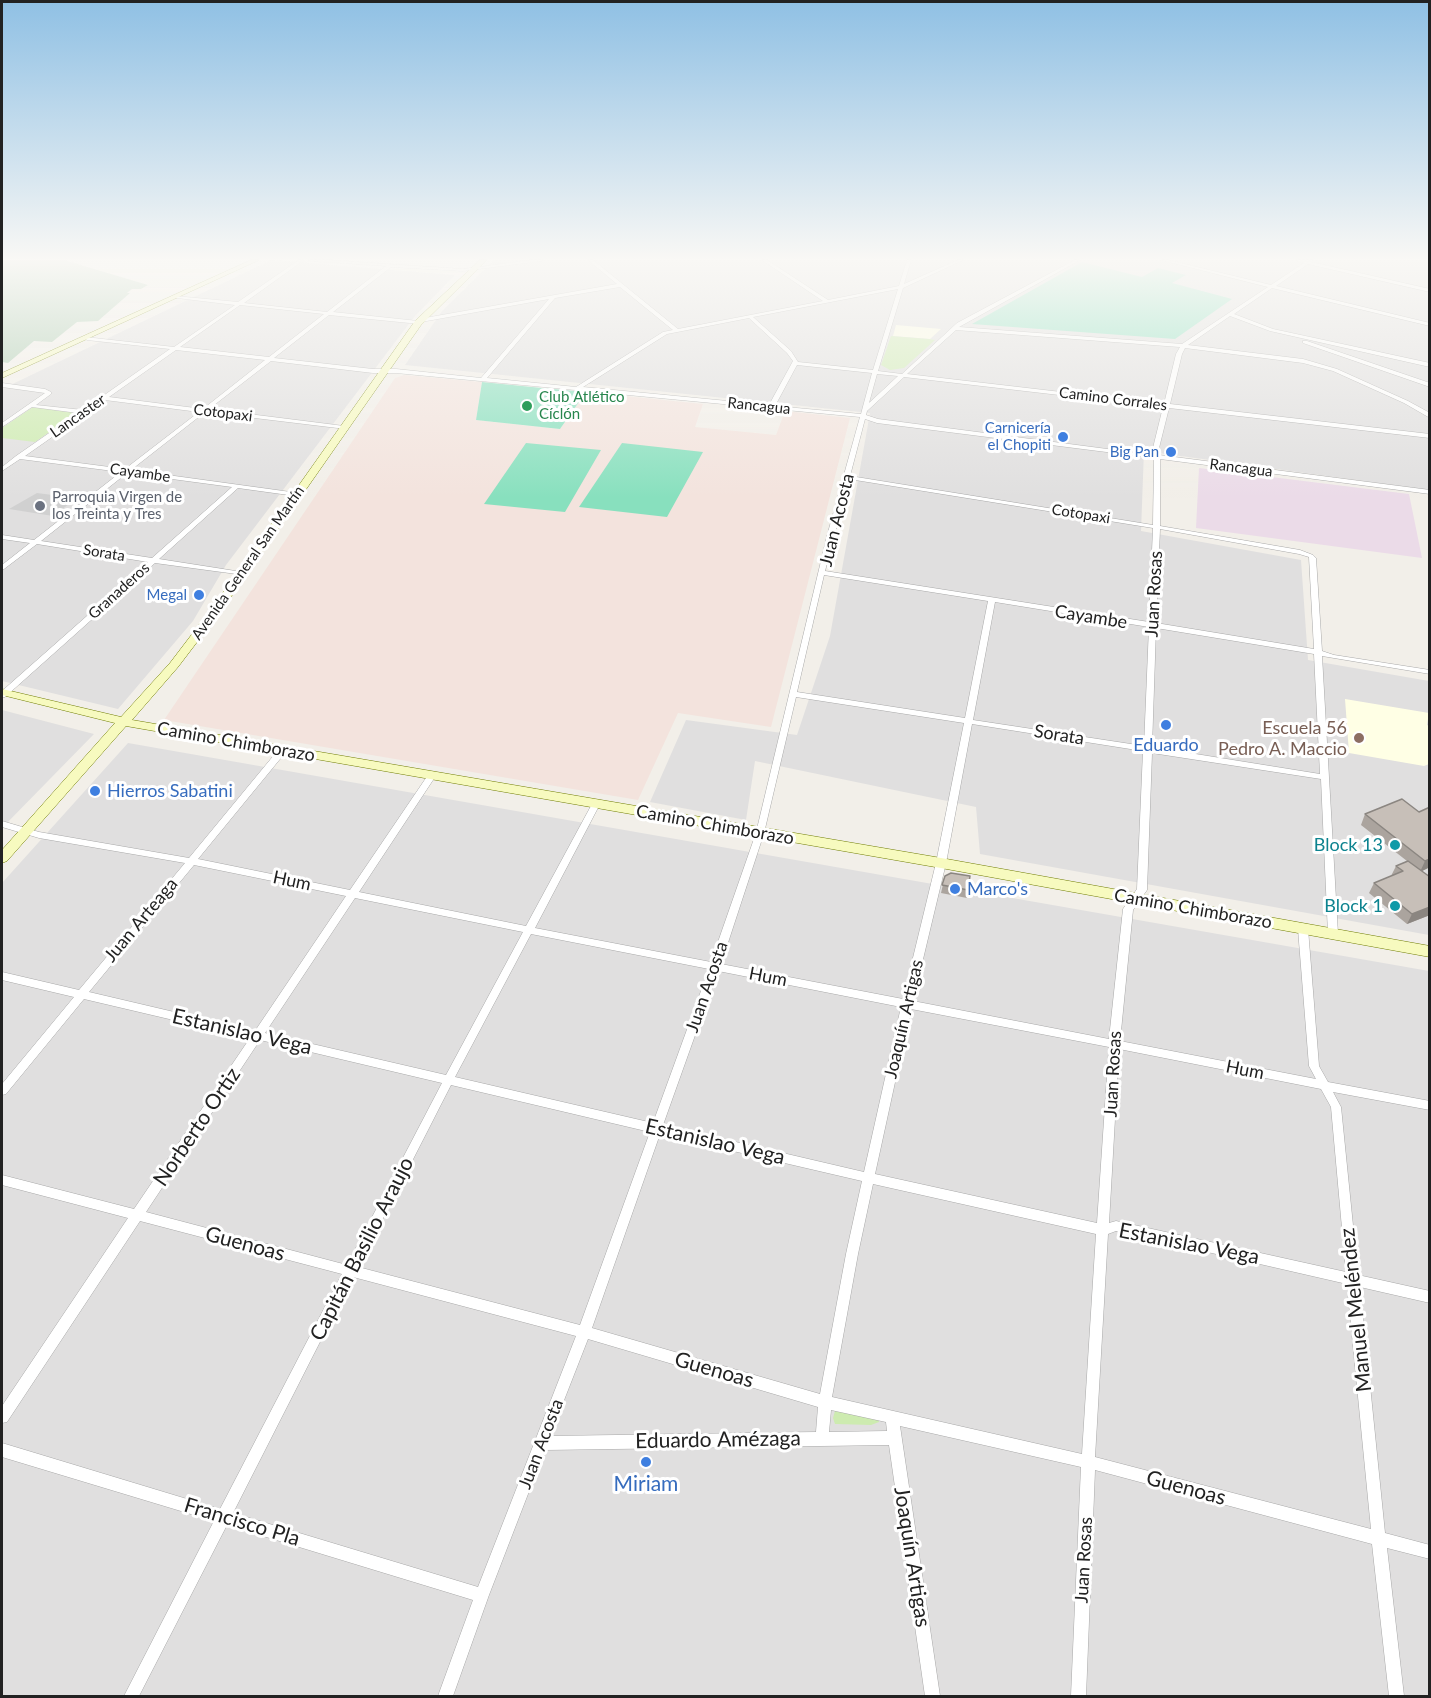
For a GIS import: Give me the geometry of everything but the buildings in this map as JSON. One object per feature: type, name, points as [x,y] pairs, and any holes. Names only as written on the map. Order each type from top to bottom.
[{"type":"street","points":[[2,376],[84,339]]},
{"type":"street","name":"Rancagua","points":[[98,339],[384,371],[771,407],[864,413],[876,421],[1430,492]]},
{"type":"street","name":"Lancaster","points":[[2,469],[189,339]]},
{"type":"street","points":[[2,568],[294,339]]},
{"type":"street","name":"Avenida General San Martín","points":[[2,858],[174,665],[242,574],[407,339]]},
{"type":"street","points":[[483,380],[517,339]]},
{"type":"street","points":[[578,388],[653,339]]},
{"type":"street","points":[[771,407],[796,363],[789,352],[774,339]]},
{"type":"street","name":"Juan Acosta","points":[[446,1696],[482,1595],[584,1332],[715,966],[760,833],[830,537],[885,339]]},
{"type":"street","points":[[864,413],[942,339]]},
{"type":"street","points":[[1097,339],[1183,346],[1320,365],[1406,402],[1430,416]]},
{"type":"street","points":[[1183,346],[1193,339]]},
{"type":"street","points":[[1297,339],[1430,385]]},
{"type":"street","points":[[1317,339],[1430,365]]},
{"type":"street","points":[[1318,347],[1319,343],[1325,341]]},
{"type":"street","name":"Juan Rosas","points":[[1078,1696],[1089,1462],[1114,1044],[1128,909],[1142,890],[1156,527],[1157,457],[1155,452],[1179,354],[1183,346]]},
{"type":"street","name":"Camino Corrales","points":[[796,363],[1430,436]]},
{"type":"street","points":[[2,385],[49,393],[2,425]]},
{"type":"street","name":"Cotopaxi","points":[[103,398],[344,429]]},
{"type":"street","points":[[33,406],[83,412]]},
{"type":"street","name":"Cayambe","points":[[18,457],[296,494]]},
{"type":"street","name":"Cotopaxi","points":[[847,477],[1300,552],[1313,558],[1318,653]]},
{"type":"street","name":"Granaderos","points":[[2,693],[236,487]]},
{"type":"street","name":"Sorata","points":[[2,537],[242,574]]},
{"type":"street","name":"Cayambe","points":[[823,573],[1430,672]]},
{"type":"street","name":"Joaquín Artigas","points":[[822,1439],[825,1402],[852,1254],[940,863],[970,722],[992,601]]},
{"type":"street","points":[[1318,653],[1333,934]]},
{"type":"street","name":"Camino Chimborazo","points":[[2,693],[125,722],[282,751],[940,863],[1430,952]]},
{"type":"street","name":"Sorata","points":[[794,694],[1324,777]]},
{"type":"street","name":"Juan Arteaga","points":[[2,1091],[79,994],[282,751]]},
{"type":"street","name":"Norberto Ortiz","points":[[2,1417],[431,777]]},
{"type":"street","name":"Capitán Basilio Araujo","points":[[131,1696],[448,1081],[596,804]]},
{"type":"street","name":"Hum","points":[[2,825],[1430,1106]]},
{"type":"street","name":"Manuel Meléndez","points":[[1303,929],[1314,1066],[1336,1107],[1397,1696]]},
{"type":"street","name":"Estanislao Vega","points":[[2,976],[869,1178],[1103,1230],[1116,1226],[1430,1297]]},
{"type":"street","name":"Guenoas","points":[[2,1180],[584,1332],[825,1402],[1089,1462],[1430,1552]]},
{"type":"street","name":"Joaquín Artigas","points":[[892,1418],[933,1696]]},
{"type":"street","name":"Eduardo Amézaga","points":[[542,1443],[894,1438]]},
{"type":"street","name":"Francisco Pla","points":[[2,1450],[482,1595]]},
{"type":"shaded area","points":[[2,339],[55,339],[52,342],[34,341],[8,363],[2,362]]},
{"type":"shaded area","points":[[106,339],[397,339],[226,565],[193,621],[118,709],[2,681],[2,389]]},
{"type":"shaded area","points":[[423,339],[1429,339],[1429,490],[1144,451],[1141,531],[1301,560],[1308,660],[1429,681],[1429,935],[980,854],[976,807],[755,761],[746,820],[650,802],[686,720],[797,735],[830,636],[870,413],[405,365]]},
{"type":"shaded area","points":[[404,375],[482,382],[476,420],[560,429],[586,392],[703,404],[695,427],[776,435],[785,411],[850,418],[771,727],[678,713],[638,800],[164,720],[395,378]]},
{"type":"shaded area","points":[[1199,468],[1409,494],[1422,558],[1196,528]]},
{"type":"shaded area","name":"Parroquia Virgen de los Treinta y Tres","points":[[37,493],[77,498],[53,516],[9,509]]},
{"type":"shaded area","points":[[1345,699],[1429,713],[1427,725],[1429,726],[1429,764],[1424,766],[1349,753]]},
{"type":"shaded area","points":[[2,710],[94,734],[2,828]]},
{"type":"shaded area","points":[[128,743],[1429,971],[1429,1696],[2,1696],[2,883]]},
{"type":"green space","points":[[890,339],[935,340],[904,368],[890,370],[881,365]]},
{"type":"green space","name":"Club Atlético Cíclón","points":[[482,382],[586,392],[560,429],[476,420]]},
{"type":"green space","points":[[33,407],[77,413],[35,442],[2,438],[2,428]]},
{"type":"green space","points":[[526,443],[601,450],[565,512],[484,504]]},
{"type":"green space","points":[[622,443],[703,452],[667,517],[579,507]]},
{"type":"green space","points":[[840,1410],[879,1419],[879,1422],[871,1425],[835,1424],[833,1418],[835,1411]]},
{"type":"place","name":"Club Atlético Cíclón","points":[[527,406]]},
{"type":"place","name":"Carnicería el Chopiti","points":[[1063,437]]},
{"type":"place","name":"Big Pan","points":[[1171,452]]},
{"type":"place","name":"Parroquia Virgen de los Treinta y Tres","points":[[40,506]]},
{"type":"place","name":"Megal","points":[[199,595]]},
{"type":"place","name":"Eduardo","points":[[1166,725]]},
{"type":"place","name":"Escuela 56 Pedro A. Maccio","points":[[1359,738]]},
{"type":"place","name":"Hierros Sabatini","points":[[95,791]]},
{"type":"place","name":"Block 13","points":[[1395,845]]},
{"type":"place","name":"Marco's","points":[[955,889]]},
{"type":"place","name":"Block 1","points":[[1395,906]]},
{"type":"place","name":"Miriam","points":[[646,1462]]}]
